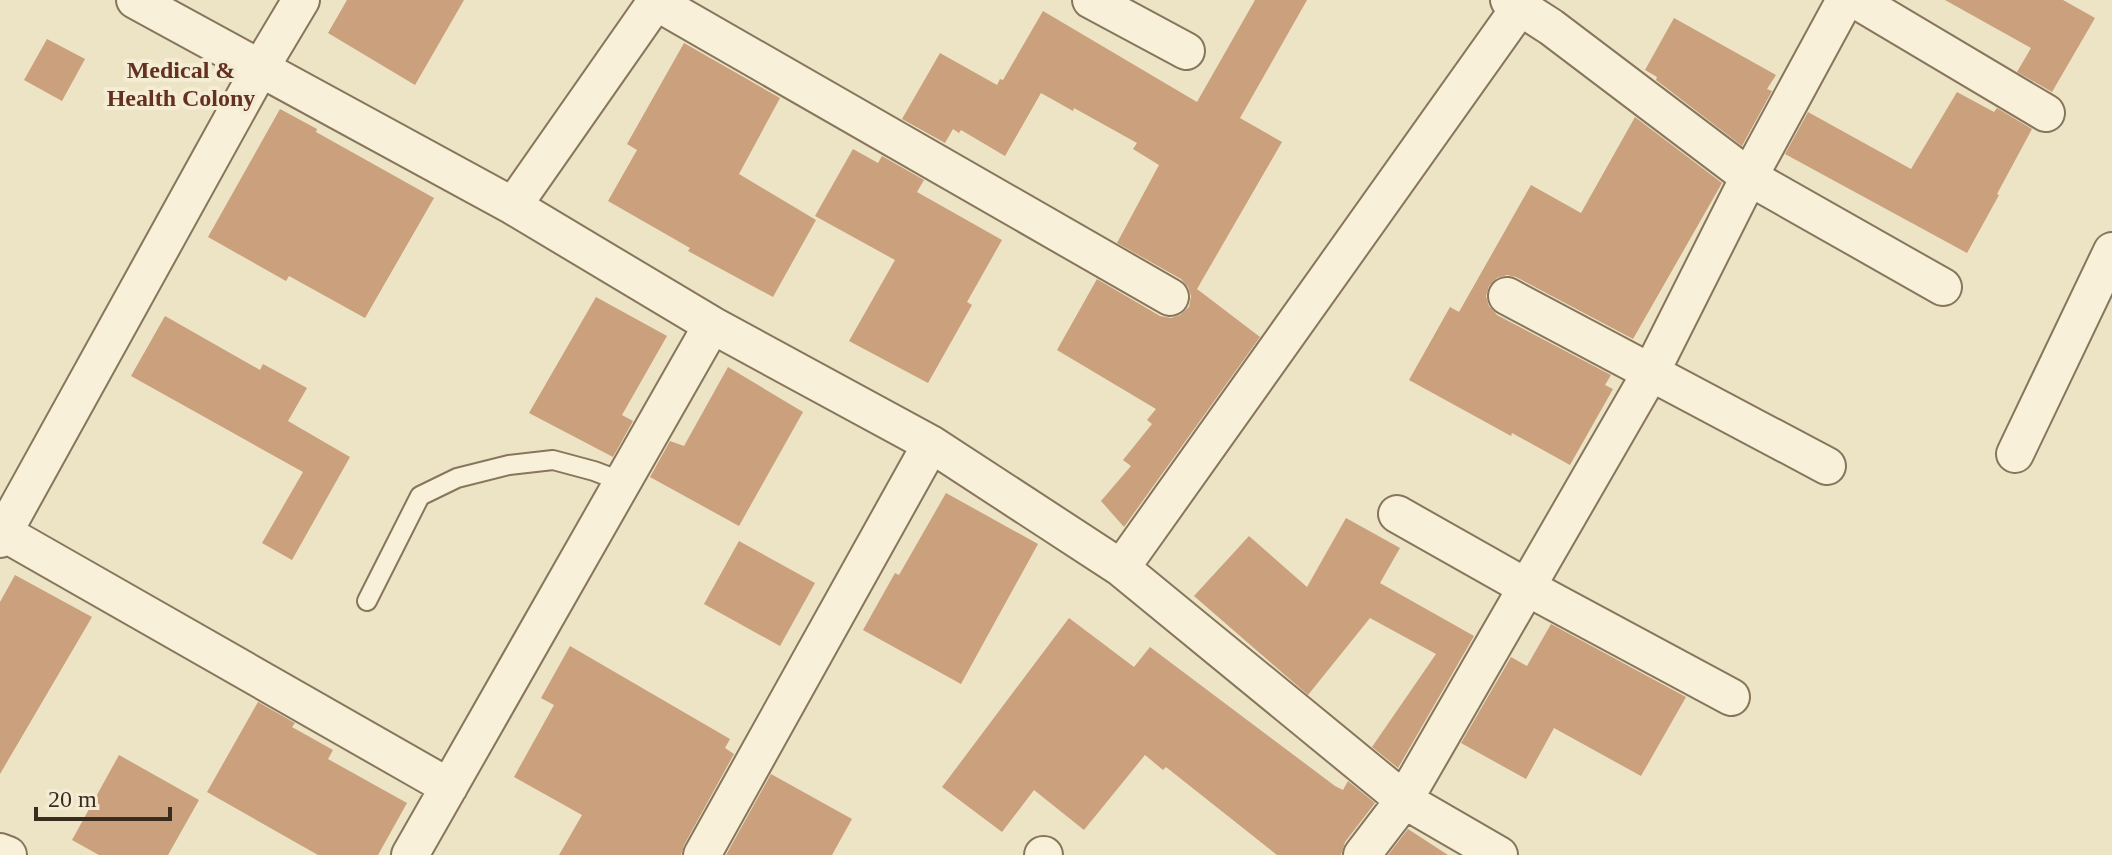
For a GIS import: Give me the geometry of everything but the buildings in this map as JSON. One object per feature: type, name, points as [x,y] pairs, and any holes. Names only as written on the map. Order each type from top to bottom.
[{"type":"street","points":[[135,0],[513,206],[712,325],[931,444],[1121,568],[1404,800],[1499,855]]},
{"type":"street","points":[[301,0],[2,536],[449,787]]},
{"type":"street","points":[[1091,0],[1186,51]]},
{"type":"street","points":[[1362,855],[1404,800],[1651,372],[1749,177],[1845,0]]},
{"type":"street","points":[[1856,0],[2046,113]]},
{"type":"street","points":[[513,206],[656,1],[1170,297]]},
{"type":"street","points":[[1121,568],[1533,7],[1749,177],[1943,287]]},
{"type":"street","points":[[2015,454],[2112,251]]},
{"type":"street","points":[[1507,296],[1827,466]]},
{"type":"street","points":[[410,855],[712,325]]},
{"type":"street","points":[[702,855],[931,444]]},
{"type":"street","points":[[1397,514],[1731,697]]},
{"type":"street","points":[[0,852],[8,855]]},
{"type":"lane","points":[[367,601],[420,496],[457,478],[509,465],[553,460],[623,482]]},
{"type":"district","name":"Medical & Health Colony","points":[[181,84]]}]
